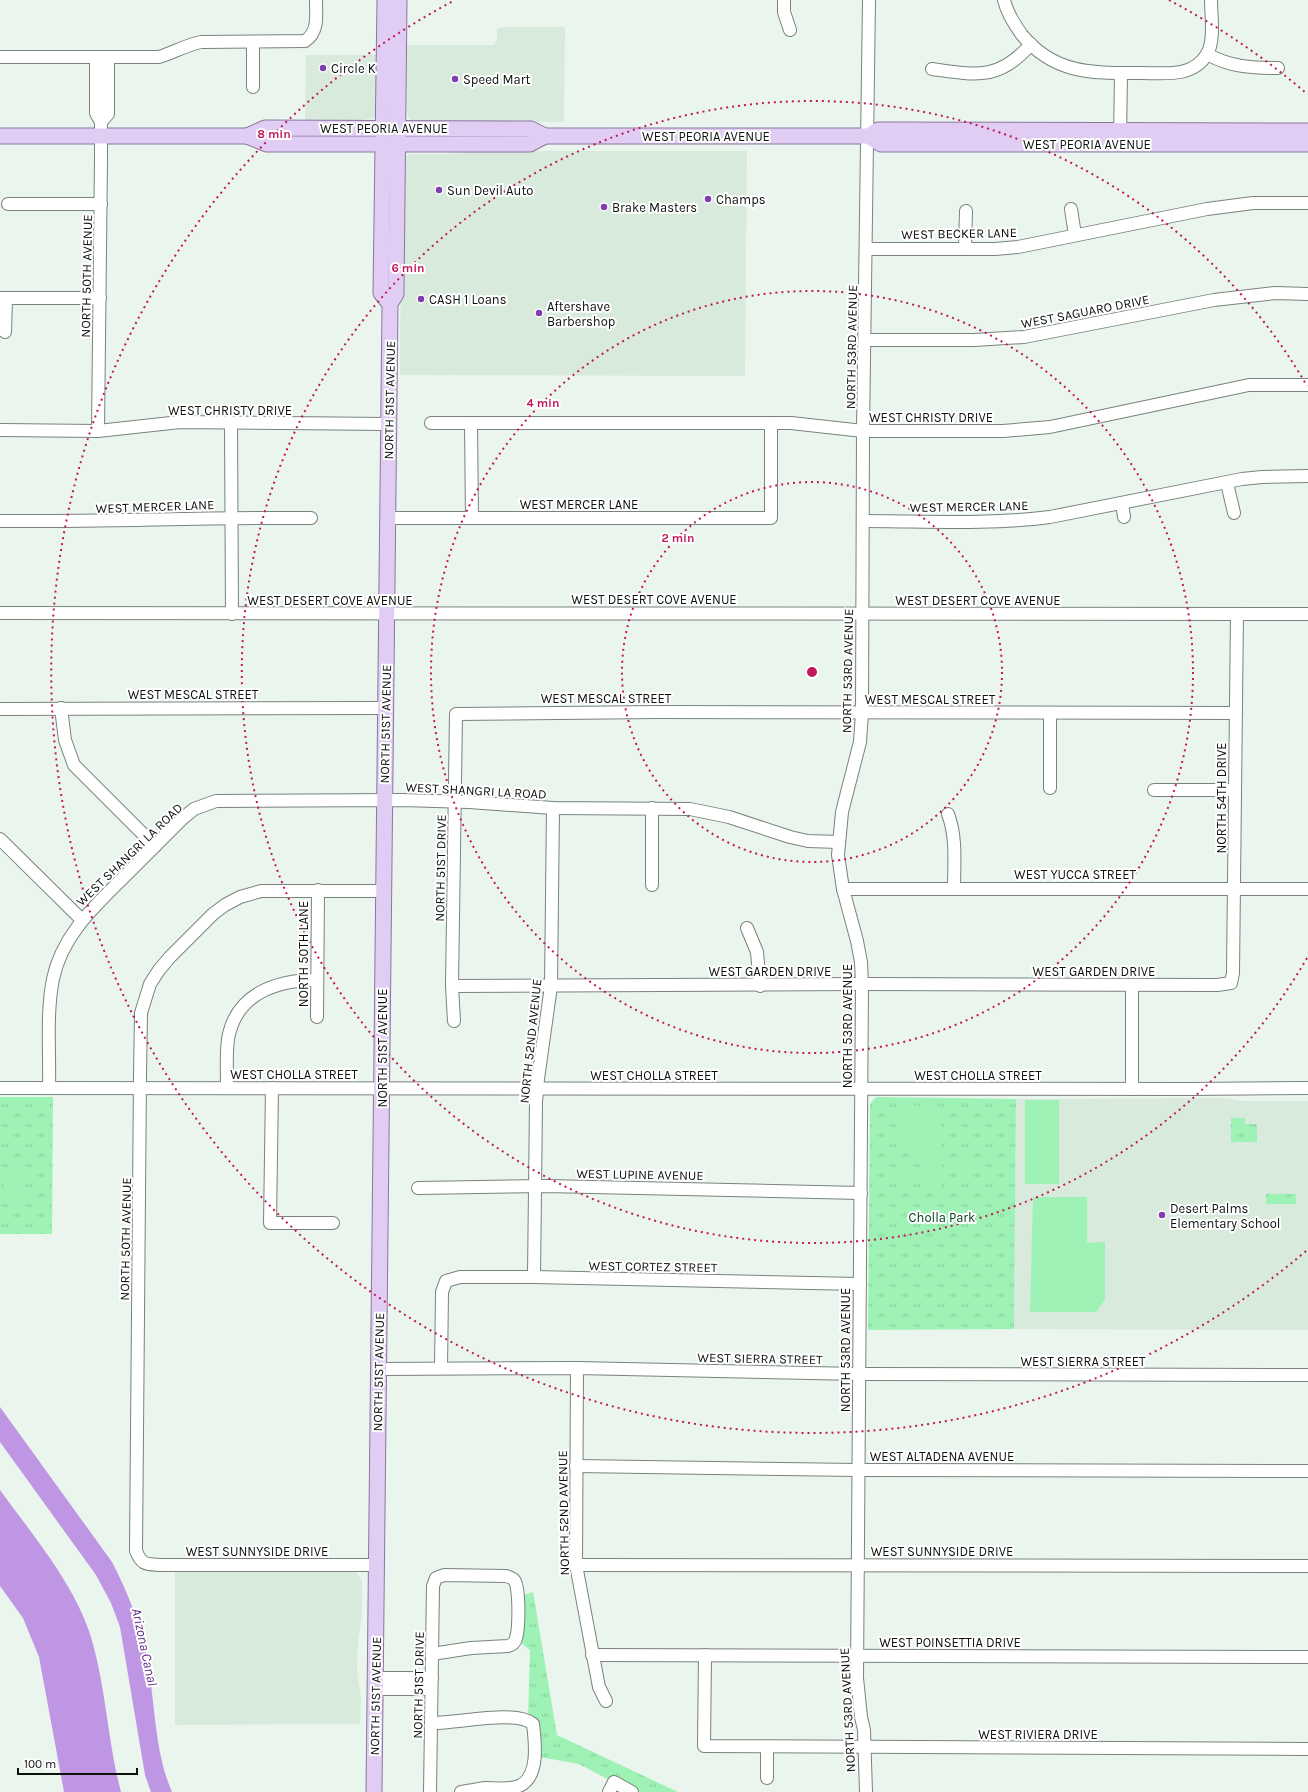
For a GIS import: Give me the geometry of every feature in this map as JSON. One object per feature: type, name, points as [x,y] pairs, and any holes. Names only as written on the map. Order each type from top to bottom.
[{"type":"main road","name":"NORTH 51ST AVENUE","points":[[374,1792],[388,424],[390,304],[396,294],[391,128],[385,0]]},
{"type":"main road","name":"NORTH 51ST AVENUE","points":[[391,128],[399,0]]},
{"type":"main road","name":"WEST PEORIA AVENUE","points":[[247,136],[265,128],[391,128],[532,129],[545,136]]},
{"type":"main road","name":"WEST PEORIA AVENUE","points":[[0,136],[101,129],[247,136],[268,144],[530,144],[545,136],[868,136],[878,130],[1308,144]]},
{"type":"main road","name":"WEST PEORIA AVENUE","points":[[1120,137],[1308,131]]},
{"type":"street","points":[[0,57],[159,57],[201,42],[305,41],[309,38],[316,27],[316,0]]},
{"type":"street","points":[[784,0],[784,12],[790,30]]},
{"type":"street","name":"NORTH 53RD AVENUE","points":[[866,1792],[866,1748],[857,1685],[862,984],[861,962],[843,889],[838,855],[842,812],[860,742],[862,713],[863,431],[869,0]]},
{"type":"street","points":[[1004,0],[1012,20],[1031,44],[1048,58],[1083,71],[1121,73],[1177,73],[1189,70],[1198,65],[1207,54],[1210,45],[1211,0]]},
{"type":"street","points":[[253,42],[253,87]]},
{"type":"street","points":[[932,69],[984,74],[1010,64],[1031,44]]},
{"type":"street","points":[[1207,54],[1227,64],[1243,67],[1278,68]]},
{"type":"street","points":[[96,57],[96,113],[101,129]]},
{"type":"street","points":[[101,129],[108,114],[108,57]]},
{"type":"street","points":[[1120,137],[1121,73]]},
{"type":"street","name":"NORTH 50TH AVENUE","points":[[98,431],[101,129]]},
{"type":"street","name":"WEST BECKER LANE","points":[[866,249],[995,249],[1018,247],[1075,235],[1176,210],[1253,203],[1308,203]]},
{"type":"street","points":[[8,204],[101,204]]},
{"type":"street","points":[[1071,209],[1075,235]]},
{"type":"street","points":[[965,249],[966,211]]},
{"type":"street","name":"WEST SAGUARO DRIVE","points":[[865,340],[974,340],[1024,337],[1214,300],[1275,294],[1308,294]]},
{"type":"street","points":[[5,332],[3,298],[100,298]]},
{"type":"street","name":"WEST CHRISTY DRIVE","points":[[431,423],[791,423],[863,431],[995,431],[1050,427],[1249,385],[1308,385]]},
{"type":"street","name":"WEST CHRISTY DRIVE","points":[[0,430],[98,431],[180,422],[231,424],[388,424]]},
{"type":"street","points":[[471,423],[472,518]]},
{"type":"street","name":"WEST MERCER LANE","points":[[387,518],[771,518],[771,423]]},
{"type":"street","points":[[231,424],[232,614]]},
{"type":"street","name":"WEST MERCER LANE","points":[[863,521],[1006,522],[1050,517],[1227,482],[1262,477],[1308,476]]},
{"type":"street","points":[[1227,482],[1234,513]]},
{"type":"street","points":[[1122,503],[1124,517]]},
{"type":"street","name":"WEST MERCER LANE","points":[[0,521],[119,521],[231,517],[311,518]]},
{"type":"street","name":"WEST DESERT COVE AVENUE","points":[[0,613],[1308,614]]},
{"type":"street","name":"NORTH 54TH DRIVE","points":[[1231,983],[1233,973],[1237,614]]},
{"type":"street","name":"WEST MESCAL STREET","points":[[0,708],[385,708]]},
{"type":"street","points":[[61,708],[65,740],[74,765],[155,846]]},
{"type":"street","name":"WEST MESCAL STREET","points":[[456,714],[651,712],[1236,713]]},
{"type":"street","points":[[1050,713],[1050,788]]},
{"type":"street","name":"NORTH 51ST DRIVE","points":[[454,1022],[452,986],[456,714]]},
{"type":"street","points":[[1154,790],[1235,790]]},
{"type":"street","name":"WEST SHANGRI LA ROAD","points":[[49,1088],[50,1002],[53,979],[66,945],[82,920],[183,818],[194,809],[216,801],[455,801],[553,808],[690,809],[729,817],[790,837],[808,841],[839,842]]},
{"type":"street","name":"NORTH 52ND AVENUE","points":[[534,1277],[537,1089],[551,986],[553,808]]},
{"type":"street","points":[[652,808],[652,885]]},
{"type":"street","points":[[948,814],[953,828],[954,838],[954,888]]},
{"type":"street","name":"WEST SHANGRI LA ROAD","points":[[0,838],[82,920]]},
{"type":"street","name":"WEST YUCCA STREET","points":[[843,889],[1308,888]]},
{"type":"street","points":[[318,890],[383,891]]},
{"type":"street","name":"NORTH 50TH AVENUE","points":[[139,1560],[136,1551],[140,1088],[141,1013],[145,997],[159,970],[213,914],[225,905],[240,897],[261,891],[318,890]]},
{"type":"street","name":"NORTH 50TH LANE","points":[[317,1017],[318,890]]},
{"type":"street","points":[[747,928],[757,952],[760,986]]},
{"type":"street","points":[[228,1088],[228,1038],[234,1021],[240,1011],[254,997],[264,990],[280,983],[298,980],[317,980]]},
{"type":"street","name":"WEST GARDEN DRIVE","points":[[452,986],[760,986],[862,984],[1217,985],[1231,983]]},
{"type":"street","points":[[1132,985],[1132,1089]]},
{"type":"street","name":"WEST CHOLLA STREET","points":[[0,1088],[1308,1088]]},
{"type":"street","points":[[272,1088],[270,1223],[333,1223]]},
{"type":"street","name":"WEST LUPINE AVENUE","points":[[418,1188],[536,1186],[860,1193]]},
{"type":"street","name":"WEST CORTEZ STREET","points":[[441,1368],[442,1292],[446,1281],[460,1277],[534,1277],[860,1284]]},
{"type":"street","name":"NORTH 52ND AVENUE","points":[[577,1368],[576,1565],[598,1687],[606,1701]]},
{"type":"street","name":"WEST SIERRA STREET","points":[[378,1369],[577,1368],[859,1374],[1308,1375]]},
{"type":"street","name":"WEST ALTADENA AVENUE","points":[[576,1466],[858,1470],[1308,1471]]},
{"type":"street","name":"WEST SUNNYSIDE DRIVE","points":[[139,1560],[145,1564],[168,1565],[376,1565]]},
{"type":"street","name":"WEST SUNNYSIDE DRIVE","points":[[576,1565],[857,1564],[1308,1566]]},
{"type":"street","name":"NORTH 51ST DRIVE","points":[[430,1792],[432,1684],[432,1654],[433,1586],[436,1578],[444,1575],[506,1576],[514,1579],[517,1585],[518,1622],[516,1639],[513,1644],[508,1646],[471,1648],[432,1654]]},
{"type":"street","name":"WEST POINSETTIA DRIVE","points":[[592,1655],[1308,1658]]},
{"type":"street","name":"WEST RIVIERA DRIVE","points":[[705,1655],[704,1746],[1308,1749]]},
{"type":"street","points":[[375,1683],[432,1684]]},
{"type":"street","points":[[431,1724],[452,1723],[487,1717],[524,1718],[533,1724],[534,1759],[532,1773],[526,1781],[520,1786],[508,1788],[485,1788],[461,1792]]},
{"type":"street","points":[[767,1747],[767,1778]]},
{"type":"street","points":[[609,1792],[614,1782],[632,1792]]},
{"type":"shaded area","points":[[504,27],[565,27],[564,122],[411,120],[407,111],[407,64],[403,45],[494,45],[497,39],[497,29]]},
{"type":"shaded area","points":[[306,55],[376,55],[376,114],[373,118],[360,120],[305,120]]},
{"type":"shaded area","points":[[468,151],[747,151],[745,376],[400,375],[401,167],[403,159],[409,154],[448,154]]},
{"type":"shaded area","name":"Desert Palms Elementary School","points":[[1225,1098],[1244,1101],[1308,1101],[1308,1330],[1014,1329],[1016,1099]]},
{"type":"shaded area","points":[[0,1407],[112,1562],[123,1585],[133,1608],[144,1644],[150,1673],[158,1743],[166,1776],[172,1792],[151,1792],[145,1775],[120,1627],[111,1603],[96,1575],[0,1442]]},
{"type":"shaded area","points":[[0,1490],[50,1558],[82,1612],[95,1651],[103,1691],[112,1752],[121,1792],[64,1792],[39,1657],[23,1618],[0,1586]]},
{"type":"shaded area","points":[[175,1570],[354,1571],[357,1573],[362,1580],[362,1616],[358,1641],[357,1671],[361,1697],[360,1724],[175,1725]]},
{"type":"green space","points":[[0,1097],[53,1097],[52,1234],[0,1234]]},
{"type":"green space","name":"Cholla Park","points":[[875,1098],[1016,1099],[1014,1329],[868,1330],[870,1104]]},
{"type":"green space","points":[[1025,1100],[1059,1100],[1059,1184],[1025,1184]]},
{"type":"green space","points":[[896,1106],[941,1106],[941,1149],[896,1149]]},
{"type":"green space","points":[[1231,1118],[1245,1118],[1245,1124],[1257,1124],[1257,1142],[1231,1142]]},
{"type":"green space","points":[[920,1153],[942,1153],[941,1190],[920,1189]]},
{"type":"green space","points":[[956,1154],[972,1154],[972,1183],[956,1183]]},
{"type":"green space","points":[[900,1165],[913,1165],[912,1189],[900,1189]]},
{"type":"green space","points":[[4,1170],[22,1170],[22,1200],[4,1200]]},
{"type":"green space","points":[[1266,1194],[1296,1194],[1296,1204],[1266,1204]]},
{"type":"green space","points":[[1033,1197],[1087,1197],[1087,1243],[1105,1242],[1105,1300],[1096,1312],[1030,1312]]},
{"type":"green space","points":[[533,1592],[557,1735],[678,1792],[632,1792],[579,1764],[534,1756],[528,1719],[530,1650],[516,1639],[518,1597]]},
{"type":"place","name":"Circle K","points":[[323,68]]},
{"type":"place","name":"Speed Mart","points":[[455,79]]},
{"type":"place","name":"Sun Devil Auto","points":[[439,190]]},
{"type":"place","name":"Champs","points":[[708,199]]},
{"type":"place","name":"Brake Masters","points":[[604,207]]},
{"type":"place","name":"CASH 1 Loans","points":[[421,299]]},
{"type":"place","name":"Aftershave Barbershop","points":[[539,313]]},
{"type":"place","name":"Desert Palms Elementary School","points":[[1162,1215]]},
{"type":"water label","name":"Arizona Canal","points":[[145,1647]]}]
